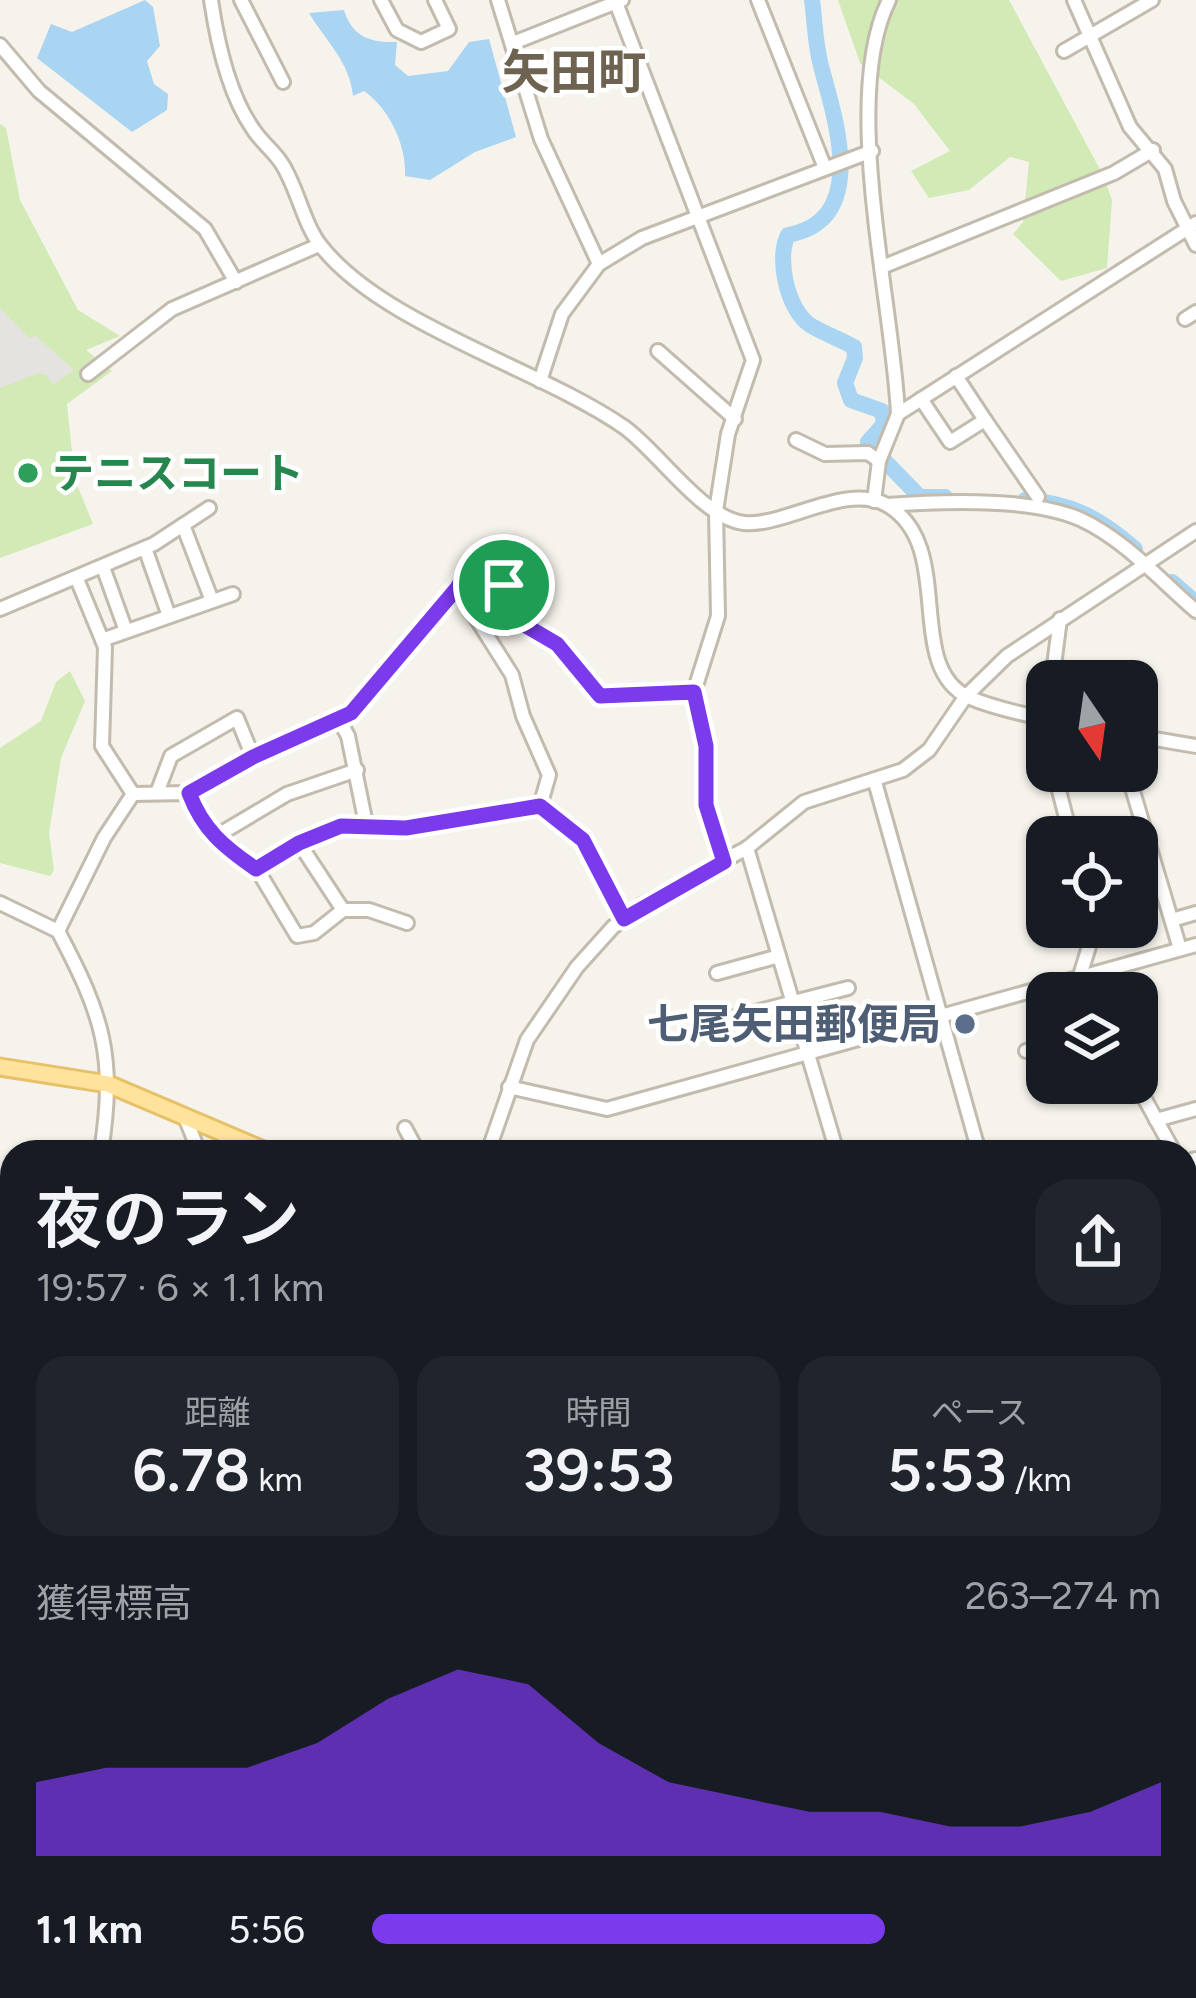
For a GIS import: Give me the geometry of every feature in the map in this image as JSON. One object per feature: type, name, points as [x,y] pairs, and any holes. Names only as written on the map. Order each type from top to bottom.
[{"type":"main road","points":[[0,1067],[108,1084],[241,1140]]},
{"type":"street","points":[[211,0],[218,39],[243,111],[282,164],[320,245],[404,312],[626,429],[716,511],[744,523],[844,501],[1048,509],[1094,527],[1196,611]]},
{"type":"street","points":[[241,0],[283,82]]},
{"type":"street","points":[[381,0],[397,30],[421,43],[449,29],[435,0]]},
{"type":"street","points":[[498,0],[541,139],[599,264]]},
{"type":"street","points":[[758,0],[834,165]]},
{"type":"street","points":[[880,503],[880,457],[898,413],[868,106],[872,49],[889,0]]},
{"type":"street","points":[[1074,0],[1130,127],[1166,170],[1196,245]]},
{"type":"street","points":[[1064,51],[1152,0]]},
{"type":"street","points":[[513,43],[618,1],[754,360],[728,434],[716,511],[718,616],[694,692],[706,746],[706,805],[724,862]]},
{"type":"street","points":[[0,45],[39,91],[205,229],[236,282]]},
{"type":"street","points":[[882,267],[1114,173],[1153,150]]},
{"type":"street","points":[[540,381],[562,314],[599,264],[642,238],[872,151]]},
{"type":"street","points":[[898,413],[1191,226]]},
{"type":"street","points":[[88,374],[172,309],[320,245]]},
{"type":"street","points":[[658,351],[735,419]]},
{"type":"street","points":[[956,376],[1038,497]]},
{"type":"street","points":[[921,399],[950,442],[986,420]]},
{"type":"street","points":[[796,440],[825,454],[880,457]]},
{"type":"street","points":[[880,503],[907,523],[925,554],[941,670],[965,696],[1026,713]]},
{"type":"street","points":[[0,609],[146,548],[209,508]]},
{"type":"street","points":[[183,525],[212,601]]},
{"type":"street","points":[[492,1140],[527,1040],[550,1003],[624,919],[747,848],[804,802],[903,770],[929,750],[965,696],[1007,656],[1196,531]]},
{"type":"street","points":[[146,548],[170,616]]},
{"type":"street","points":[[133,794],[189,793],[253,757],[351,713],[457,588],[476,556],[496,570],[521,623],[557,644],[600,696],[694,692]]},
{"type":"street","points":[[104,567],[127,631]]},
{"type":"street","points":[[77,579],[102,640],[102,746],[133,794]]},
{"type":"street","points":[[457,588],[512,675],[523,716],[549,775],[540,806]]},
{"type":"street","points":[[102,640],[233,594]]},
{"type":"street","points":[[1055,660],[1060,619]]},
{"type":"street","points":[[157,793],[171,756],[237,718],[253,757]]},
{"type":"street","points":[[338,720],[348,736],[366,824]]},
{"type":"street","points":[[1158,740],[1196,747]]},
{"type":"street","points":[[213,838],[287,794],[357,770]]},
{"type":"street","points":[[875,782],[976,1140]]},
{"type":"street","points":[[1133,792],[1180,950]]},
{"type":"street","points":[[189,793],[213,838],[256,869],[297,935],[314,932],[343,910],[369,910],[407,922]]},
{"type":"street","points":[[58,931],[104,838],[133,794]]},
{"type":"street","points":[[256,869],[299,843],[341,826],[406,828],[540,806],[583,840],[624,919]]},
{"type":"street","points":[[299,843],[343,910]]},
{"type":"street","points":[[747,848],[834,1140]]},
{"type":"street","points":[[0,903],[58,931],[102,1025],[108,1084],[102,1140]]},
{"type":"street","points":[[1172,920],[1196,913]]},
{"type":"street","points":[[1113,972],[1196,945]]},
{"type":"street","points":[[718,973],[779,956]]},
{"type":"street","points":[[732,1018],[848,988]]},
{"type":"street","points":[[509,1087],[607,1109],[1026,996]]},
{"type":"street","points":[[1147,1104],[1167,1140]]},
{"type":"street","points":[[1156,1120],[1196,1108]]},
{"type":"street","points":[[185,1115],[194,1140]]},
{"type":"street","points":[[405,1128],[412,1140]]},
{"type":"green space","points":[[838,0],[1009,0],[1103,175],[1112,200],[1107,268],[1061,281],[1013,234],[1023,222],[1029,162],[1010,157],[969,190],[929,198],[911,171],[950,151],[914,104],[860,63]]},
{"type":"green space","points":[[0,124],[6,128],[20,200],[78,310],[120,336],[86,350],[112,371],[67,404],[75,480],[93,524],[0,558]]},
{"type":"green space","points":[[70,671],[85,701],[61,758],[49,833],[54,870],[50,876],[0,863],[0,748],[41,721],[56,682]]},
{"type":"shaded area","points":[[0,308],[29,338],[36,336],[74,370],[53,385],[47,375],[39,373],[0,388]]},
{"type":"water","points":[[145,0],[153,7],[160,46],[147,61],[154,84],[168,94],[167,110],[132,132],[37,58],[51,24],[72,32]]},
{"type":"water","points":[[344,10],[352,27],[364,36],[397,42],[395,65],[408,76],[448,71],[469,42],[489,39],[516,137],[475,152],[430,180],[405,176],[403,152],[388,117],[364,91],[353,96],[342,62],[309,13]]},
{"type":"waterway","points":[[812,0],[817,50],[838,139],[838,189],[830,210],[814,226],[788,235],[783,256],[786,283],[802,318],[854,347],[855,358],[845,383],[851,400],[882,411],[884,424],[868,442],[873,449],[920,497],[945,497]]},
{"type":"waterway","points":[[1025,500],[1084,514],[1135,549]]},
{"type":"waterway","points":[[1172,582],[1196,603]]},
{"type":"waterway","points":[[1141,1104],[1157,1134]]},
{"type":"place","name":"テニスコート","points":[[28,473]]},
{"type":"place","name":"七尾矢田郵便局","points":[[965,1024]]},
{"type":"district","name":"矢田町","points":[[574,72]]},
{"type":"route","points":[[476,556],[496,570],[504,585],[521,623],[557,644],[600,696],[694,692],[706,746],[706,805],[724,862],[624,919],[583,840],[540,806],[406,828],[341,826],[299,843],[256,869],[213,838],[189,793],[253,757],[351,713],[457,588],[476,556]]}]
